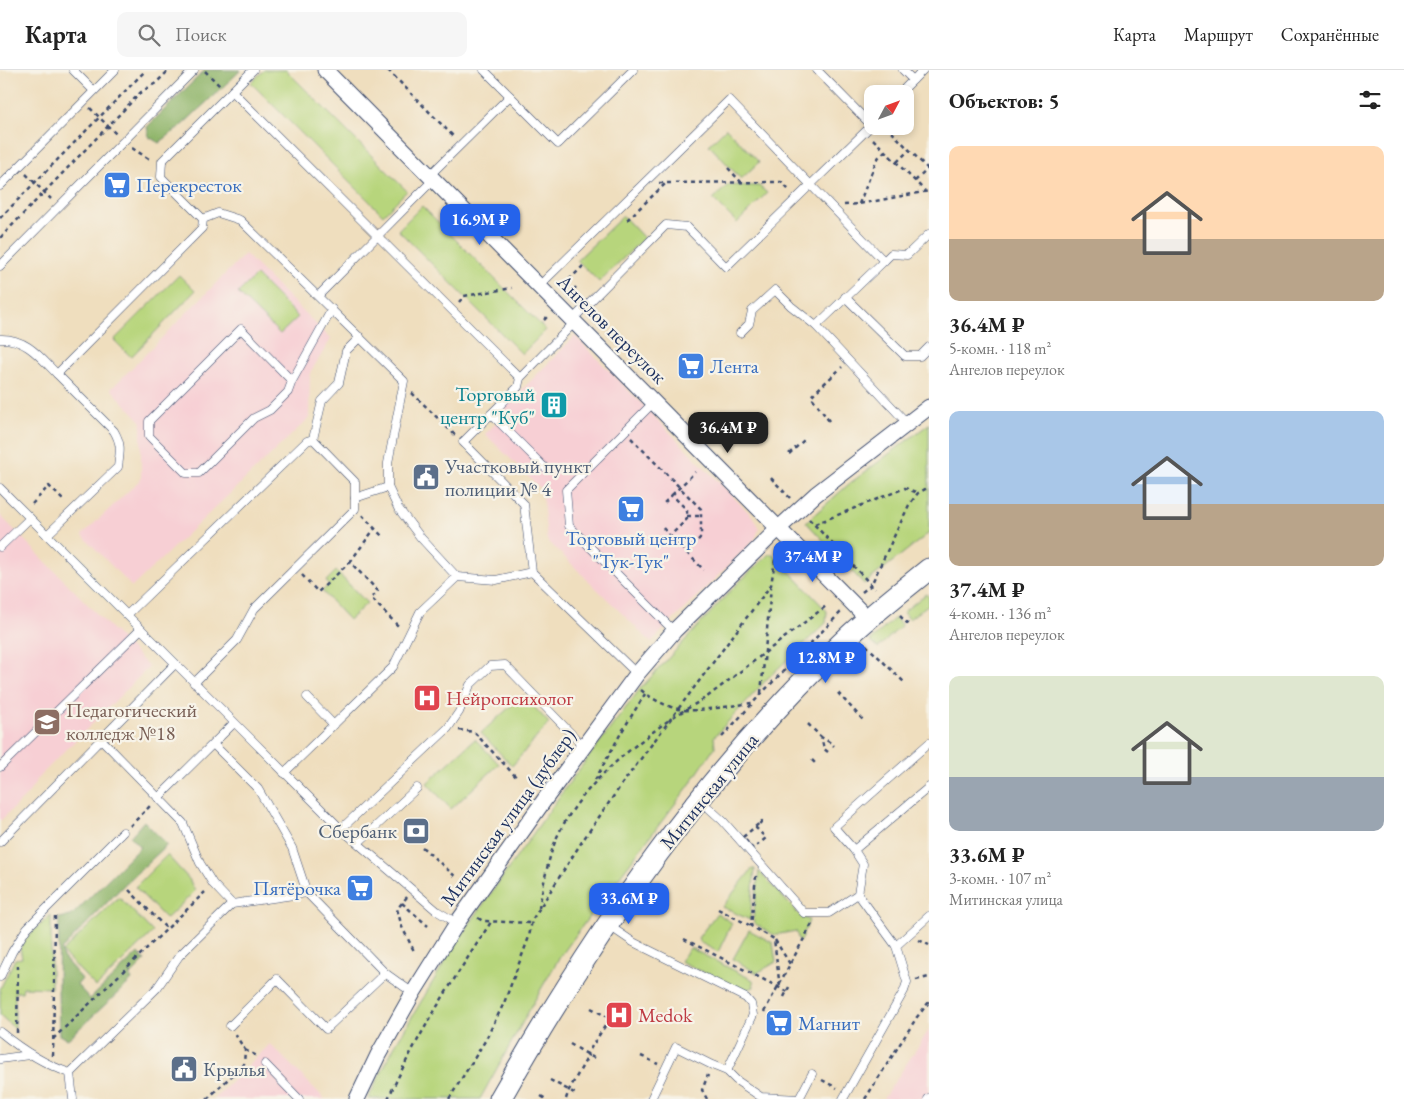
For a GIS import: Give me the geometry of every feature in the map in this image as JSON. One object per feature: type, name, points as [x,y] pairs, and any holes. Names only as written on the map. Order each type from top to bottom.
[{"type":"main road","name":"Митинская улица","points":[[500,1099],[556,1002],[607,924],[640,877],[700,800],[754,735],[798,687],[868,619],[929,569]]},
{"type":"street","name":"Ангелов переулок","points":[[325,70],[655,401],[868,619]]},
{"type":"street","name":"Митинская улица (дублер)","points":[[357,1099],[378,1055],[413,993],[457,923],[637,674],[674,631],[816,494],[929,407]]},
{"type":"lane","points":[[73,70],[94,91]]},
{"type":"lane","points":[[0,186],[115,70]]},
{"type":"lane","points":[[0,266],[194,70]]},
{"type":"lane","points":[[203,219],[161,177],[162,161],[253,70]]},
{"type":"lane","points":[[484,70],[558,144],[633,70]]},
{"type":"lane","points":[[817,70],[864,121]]},
{"type":"lane","points":[[903,70],[913,80]]},
{"type":"lane","points":[[908,85],[923,70]]},
{"type":"lane","points":[[230,92],[520,378]]},
{"type":"lane","points":[[318,296],[378,236],[461,144],[510,96]]},
{"type":"lane","points":[[540,285],[730,100],[884,261]]},
{"type":"lane","points":[[637,674],[532,572],[524,504],[462,442],[518,386],[520,378],[666,225],[686,227],[726,266],[864,133]]},
{"type":"lane","points":[[203,219],[218,212],[240,220],[404,380],[388,463],[388,487],[398,508],[420,538],[457,577],[496,580],[532,572]]},
{"type":"lane","points":[[57,374],[202,228],[203,219]]},
{"type":"lane","points":[[816,326],[891,254],[907,255],[929,234]]},
{"type":"lane","points":[[740,333],[749,324],[752,311],[774,290],[816,326],[907,423]]},
{"type":"lane","points":[[845,298],[905,356],[920,356],[929,347]]},
{"type":"lane","points":[[292,380],[241,329],[149,421],[149,436],[186,473],[199,473],[254,418],[270,410],[288,392],[292,380],[332,309]]},
{"type":"lane","points":[[313,439],[322,401],[339,383],[346,351],[360,337]]},
{"type":"lane","points":[[0,339],[7,339],[30,346],[114,431],[120,442],[118,466],[46,535]]},
{"type":"lane","points":[[655,401],[566,490],[569,526],[674,631]]},
{"type":"lane","points":[[491,414],[544,467]]},
{"type":"lane","points":[[194,683],[237,640],[254,609],[355,510],[355,482],[313,439]]},
{"type":"lane","points":[[127,615],[306,441],[313,439]]},
{"type":"lane","points":[[355,498],[388,487]]},
{"type":"lane","points":[[0,488],[341,828],[437,911],[457,923]]},
{"type":"lane","points":[[0,547],[27,515]]},
{"type":"lane","points":[[284,773],[393,667],[420,612],[457,577]]},
{"type":"lane","points":[[0,767],[141,629]]},
{"type":"lane","points":[[0,842],[175,664]]},
{"type":"lane","points":[[341,828],[448,728],[459,712],[470,685],[490,666],[505,665],[584,747]]},
{"type":"lane","points":[[307,697],[334,725]]},
{"type":"lane","points":[[158,798],[234,723]]},
{"type":"lane","points":[[101,739],[183,823],[200,863],[213,884],[232,904]]},
{"type":"lane","points":[[845,1096],[904,991],[907,982],[896,946],[858,894],[863,864],[854,850],[834,827],[929,743]]},
{"type":"lane","points":[[213,744],[258,789],[292,848],[307,893],[385,973],[413,993]]},
{"type":"lane","points":[[854,850],[929,787]]},
{"type":"lane","points":[[358,843],[417,788]]},
{"type":"lane","points":[[700,800],[723,821],[804,913],[829,913],[858,894]]},
{"type":"lane","points":[[0,977],[26,928],[123,832]]},
{"type":"lane","points":[[70,1072],[157,988],[179,956],[232,904],[307,893]]},
{"type":"lane","points":[[896,946],[929,916]]},
{"type":"lane","points":[[607,924],[633,942],[746,998],[753,1014],[727,1071]]},
{"type":"lane","points":[[230,1026],[277,979],[326,1029],[385,973]]},
{"type":"lane","points":[[0,1032],[29,1055],[53,1067],[70,1072]]},
{"type":"lane","points":[[650,1099],[676,1047],[727,1071],[761,1098],[798,1098],[812,1074]]},
{"type":"lane","points":[[0,1059],[29,1055]]},
{"type":"lane","points":[[265,1064],[299,1099]]},
{"type":"lane","points":[[70,1072],[73,1099]]},
{"type":"path","points":[[0,218],[146,70]]},
{"type":"path","points":[[0,238],[141,92],[156,83],[168,70]]},
{"type":"path","points":[[204,70],[230,92]]},
{"type":"path","points":[[388,70],[461,144]]},
{"type":"path","points":[[875,135],[885,151],[927,191]]},
{"type":"path","points":[[895,135],[928,169],[915,181]]},
{"type":"path","points":[[897,162],[909,150]]},
{"type":"path","points":[[859,204],[877,159],[885,151]]},
{"type":"path","points":[[19,167],[59,207]]},
{"type":"path","points":[[728,168],[741,182]]},
{"type":"path","points":[[627,220],[666,182]]},
{"type":"path","points":[[645,183],[781,182],[797,199]]},
{"type":"path","points":[[831,206],[859,204],[927,191]]},
{"type":"path","points":[[569,280],[583,266]]},
{"type":"path","points":[[567,296],[576,287]]},
{"type":"path","points":[[451,310],[464,296],[512,288]]},
{"type":"path","points":[[829,421],[811,396],[848,360]]},
{"type":"path","points":[[403,384],[462,442]]},
{"type":"path","points":[[624,432],[701,509],[701,536],[686,552]]},
{"type":"path","points":[[789,454],[804,440]]},
{"type":"path","points":[[664,503],[694,472]]},
{"type":"path","points":[[771,478],[793,502]]},
{"type":"path","points":[[27,515],[49,486],[73,510]]},
{"type":"path","points":[[722,737],[753,702],[852,601],[871,585],[909,504],[918,493],[929,487]]},
{"type":"path","points":[[814,524],[905,488],[918,493]]},
{"type":"path","points":[[670,536],[687,519],[687,510],[672,495]]},
{"type":"path","points":[[355,510],[383,538]]},
{"type":"path","points":[[687,516],[701,516]]},
{"type":"path","points":[[808,517],[875,589]]},
{"type":"path","points":[[295,568],[318,592],[350,562],[375,528]]},
{"type":"path","points":[[663,528],[704,570]]},
{"type":"path","points":[[761,694],[771,585],[776,554]]},
{"type":"path","points":[[350,562],[378,591],[371,598],[408,637]]},
{"type":"path","points":[[448,1099],[485,1041],[504,1002],[529,937],[531,923],[538,909],[583,840],[771,585]]},
{"type":"path","points":[[593,783],[634,746],[672,717],[707,697],[826,606]]},
{"type":"path","points":[[899,614],[909,625]]},
{"type":"path","points":[[866,645],[905,683]]},
{"type":"path","points":[[640,689],[652,699],[685,710],[753,702]]},
{"type":"path","points":[[838,693],[863,720]]},
{"type":"path","points":[[538,909],[547,868],[562,828],[593,783],[645,694]]},
{"type":"path","points":[[808,724],[821,738],[834,746]]},
{"type":"path","points":[[448,728],[474,732],[518,779]]},
{"type":"path","points":[[821,738],[824,749],[828,752]]},
{"type":"path","points":[[812,760],[815,763]]},
{"type":"path","points":[[123,832],[158,798]]},
{"type":"path","points":[[762,821],[756,828],[766,838],[753,849],[742,837],[762,821]]},
{"type":"path","points":[[422,847],[456,878]]},
{"type":"path","points":[[751,926],[757,869]]},
{"type":"path","points":[[53,1038],[213,884]]},
{"type":"path","points":[[129,890],[167,929]]},
{"type":"path","points":[[413,890],[397,909],[402,927],[414,951]]},
{"type":"path","points":[[446,896],[457,904]]},
{"type":"path","points":[[53,1067],[55,900]]},
{"type":"path","points":[[402,903],[428,926]]},
{"type":"path","points":[[718,909],[774,939],[790,964]]},
{"type":"path","points":[[475,916],[483,921],[491,922],[531,923]]},
{"type":"path","points":[[762,1015],[779,988],[814,921]]},
{"type":"path","points":[[388,1099],[425,1026],[446,990],[491,922]]},
{"type":"path","points":[[684,939],[787,992]]},
{"type":"path","points":[[774,939],[780,983]]},
{"type":"path","points":[[12,952],[18,963],[18,1046]]},
{"type":"path","points":[[784,997],[789,987]]},
{"type":"path","points":[[865,1099],[916,1017],[929,1002]]},
{"type":"path","points":[[592,1008],[612,1019]]},
{"type":"path","points":[[566,1099],[588,1056],[587,1054],[612,1019],[614,1012],[616,1014]]},
{"type":"path","points":[[207,1099],[244,1064],[245,1050],[230,1026]]},
{"type":"path","points":[[570,1044],[594,1058]]},
{"type":"path","points":[[641,1056],[653,1062]]},
{"type":"path","points":[[706,1099],[702,1090],[712,1065]]},
{"type":"path","points":[[812,1074],[845,1096]]},
{"type":"path","points":[[550,1080],[576,1094]]},
{"type":"path","points":[[540,1096],[546,1099]]},
{"type":"shaded area","points":[[245,254],[331,339],[310,373],[309,418],[132,587],[82,535],[141,479],[141,421],[111,389]]},
{"type":"shaded area","points":[[575,336],[755,519],[759,529],[755,539],[651,642],[547,540],[542,490],[485,434],[507,412],[504,408]]},
{"type":"shaded area","name":"Педагогический колледж №18","points":[[0,515],[149,667],[39,777],[28,794],[0,821]]},
{"type":"shaded area","points":[[929,1030],[929,1099],[883,1099]]},
{"type":"shaded area","points":[[270,1044],[325,1099],[214,1099]]},
{"type":"green space","points":[[205,70],[241,70],[181,126],[159,143],[149,137],[147,127]]},
{"type":"green space","points":[[264,70],[286,70],[407,191],[383,215],[251,83]]},
{"type":"green space","points":[[726,128],[759,162],[741,179],[709,145]]},
{"type":"green space","points":[[728,185],[759,186],[767,193],[737,223],[713,199]]},
{"type":"green space","points":[[422,206],[546,330],[522,354],[398,230]]},
{"type":"green space","points":[[623,216],[644,238],[599,282],[577,260]]},
{"type":"green space","points":[[179,275],[195,291],[131,357],[114,340]]},
{"type":"green space","points":[[256,275],[298,317],[280,334],[238,293]]},
{"type":"green space","points":[[929,424],[929,533],[864,584],[806,522],[849,484]]},
{"type":"green space","points":[[769,554],[773,554],[827,611],[826,623],[768,678],[714,737],[715,747],[688,787],[558,960],[480,1099],[368,1099],[394,1047],[456,943],[566,787],[640,689],[736,585]]},
{"type":"green space","points":[[336,571],[367,603],[349,620],[322,591],[329,585],[326,581]]},
{"type":"green space","points":[[926,594],[929,597],[929,604],[909,619],[903,612]]},
{"type":"green space","points":[[895,618],[901,626],[878,648],[870,641]]},
{"type":"green space","points":[[523,695],[549,723],[512,766],[481,733]]},
{"type":"green space","points":[[475,739],[499,764],[451,809],[427,783]]},
{"type":"green space","points":[[144,821],[167,845],[124,885],[61,950],[63,957],[82,979],[77,985],[90,999],[138,953],[145,961],[130,976],[132,980],[68,1039],[59,1035],[59,918],[71,916],[140,847],[130,837]]},
{"type":"green space","points":[[167,855],[189,879],[195,891],[166,919],[135,887]]},
{"type":"green space","points":[[752,869],[755,869],[750,920],[722,907]]},
{"type":"green space","points":[[759,871],[801,917],[809,920],[803,932],[803,938],[799,942],[796,931],[774,935],[754,923]]},
{"type":"green space","points":[[119,897],[153,932],[96,987],[62,952]]},
{"type":"green space","points":[[717,913],[732,923],[718,952],[701,943],[698,938]]},
{"type":"green space","points":[[51,915],[51,988],[23,987],[22,992],[15,992],[15,1029],[0,1015],[0,989],[15,959],[22,958],[20,948],[27,937]]},
{"type":"green space","points":[[749,930],[773,943],[776,962],[757,973],[733,959]]},
{"type":"green space","points":[[690,948],[753,980],[754,987],[746,990],[738,989],[680,961]]},
{"type":"place","name":"Перекресток","points":[[117,185]]},
{"type":"place","name":"Лента","points":[[691,366]]},
{"type":"place","name":"Торговый центр \"Куб\"","points":[[554,405]]},
{"type":"place","name":"Участковый пункт полиции № 4","points":[[426,477]]},
{"type":"place","name":"Торговый центр \"Тук-Тук\"","points":[[631,509]]},
{"type":"place","name":"Нейропсихолог","points":[[427,698]]},
{"type":"place","name":"Педагогический колледж №18","points":[[47,722]]},
{"type":"place","name":"Сбербанк","points":[[416,831]]},
{"type":"place","name":"Пятёрочка","points":[[360,888]]},
{"type":"place","name":"Medok","points":[[619,1015]]},
{"type":"place","name":"Магнит","points":[[779,1023]]},
{"type":"place","name":"Крылья","points":[[184,1069]]}]
